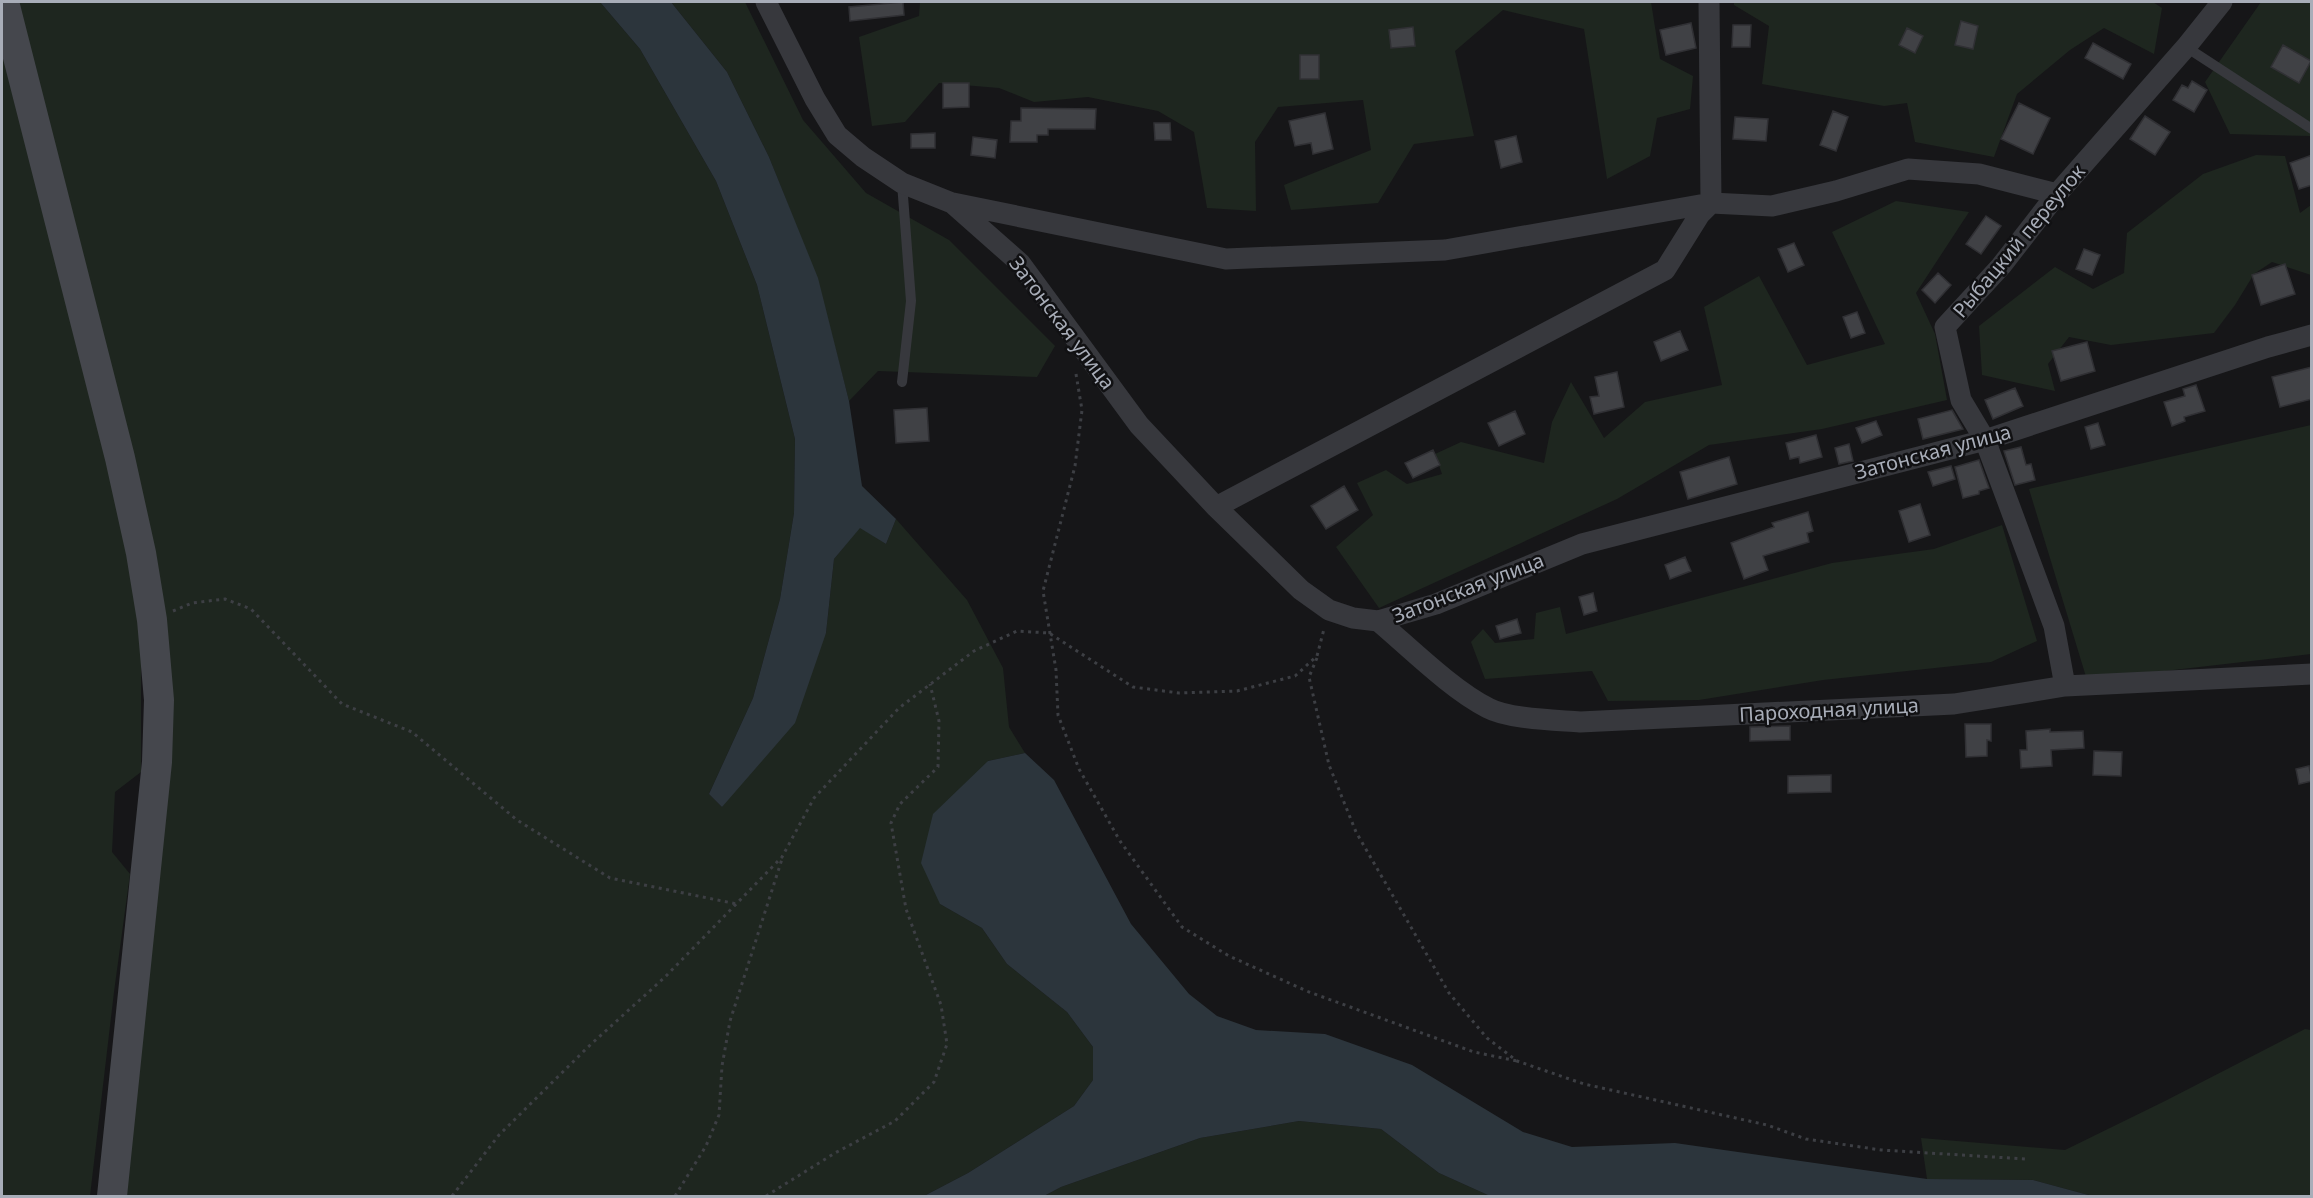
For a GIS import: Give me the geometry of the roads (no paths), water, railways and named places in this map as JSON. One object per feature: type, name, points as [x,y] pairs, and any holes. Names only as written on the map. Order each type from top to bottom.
[{"type":"street","points":[[4,2],[120,458],[141,553],[152,620],[159,700],[157,762],[112,1197]]},
{"type":"street","name":"Затонская улица","points":[[766,2],[815,99],[837,135],[863,157],[902,183],[952,202],[1020,264],[1139,425],[1216,507],[1301,590],[1329,610],[1353,618],[1378,621],[1436,604],[1582,544],[1985,440],[2268,347],[2312,335]]},
{"type":"street","points":[[1216,507],[1665,270],[1700,214],[1711,203],[1709,2]]},
{"type":"street","name":"Рыбацкий переулок","points":[[2065,686],[2054,626],[1985,440],[1961,400],[1945,327],[2001,266],[2057,194],[2222,2]]},
{"type":"street","points":[[952,202],[1226,259],[1445,250],[1711,203],[1772,206],[1836,191],[1908,169],[1979,174],[2057,194]]},
{"type":"street","name":"Пароходная улица","points":[[1378,621],[1455,686],[1489,709],[1533,719],[1580,722],[1954,704],[2065,686],[2312,674]]},
{"type":"lane","points":[[2186,46],[2312,129]]},
{"type":"lane","points":[[902,183],[911,302],[902,382]]}]
